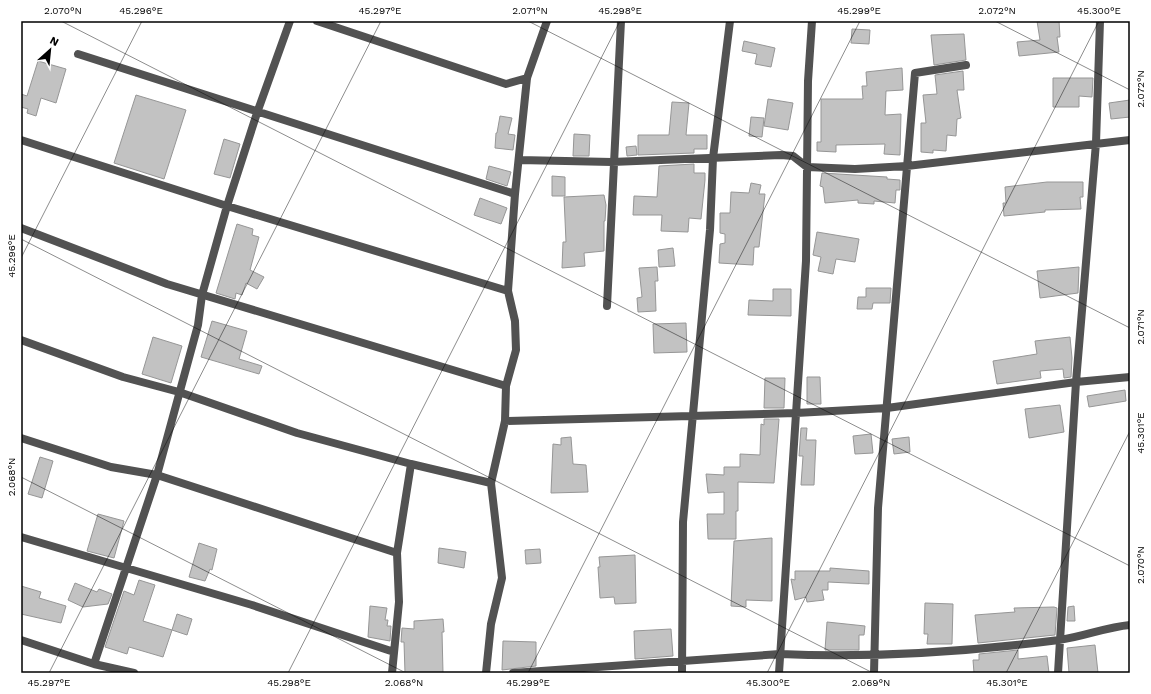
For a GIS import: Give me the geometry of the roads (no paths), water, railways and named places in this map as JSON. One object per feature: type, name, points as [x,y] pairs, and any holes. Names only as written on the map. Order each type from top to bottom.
[{"type":"street","points":[[94,664],[156,475],[198,325],[202,295],[227,206],[257,113],[290,21]]},
{"type":"street","points":[[317,21],[506,84],[527,78]]},
{"type":"street","points":[[486,673],[491,624],[502,578],[491,483],[505,421],[504,405],[506,386],[516,350],[515,321],[508,291],[515,194],[527,78],[547,21]]},
{"type":"street","points":[[607,306],[612,162],[618,92],[621,21]]},
{"type":"street","points":[[682,673],[683,522],[710,230],[713,158],[730,21]]},
{"type":"street","points":[[779,673],[807,233],[808,81],[812,21]]},
{"type":"street","points":[[1058,673],[1076,382],[1096,143],[1100,21]]},
{"type":"street","points":[[78,54],[257,113],[515,194]]},
{"type":"street","points":[[874,673],[878,508],[915,73],[966,65]]},
{"type":"street","points":[[21,140],[227,206],[508,291]]},
{"type":"street","points":[[519,160],[612,162],[788,155],[793,156],[807,167],[855,169],[907,166],[1130,140]]},
{"type":"street","points":[[21,228],[167,284],[506,386]]},
{"type":"street","points":[[21,340],[123,377],[179,392],[297,433],[411,464],[491,483]]},
{"type":"street","points":[[505,421],[796,413],[887,408],[1076,382],[1130,377]]},
{"type":"street","points":[[21,438],[111,467],[156,475],[397,553]]},
{"type":"street","points":[[392,673],[399,602],[397,553],[411,464]]},
{"type":"street","points":[[21,537],[252,605],[394,652]]},
{"type":"street","points":[[514,673],[780,654],[875,655],[932,652],[1060,640],[1118,626],[1130,625]]},
{"type":"street","points":[[21,640],[94,664],[134,673]]}]
